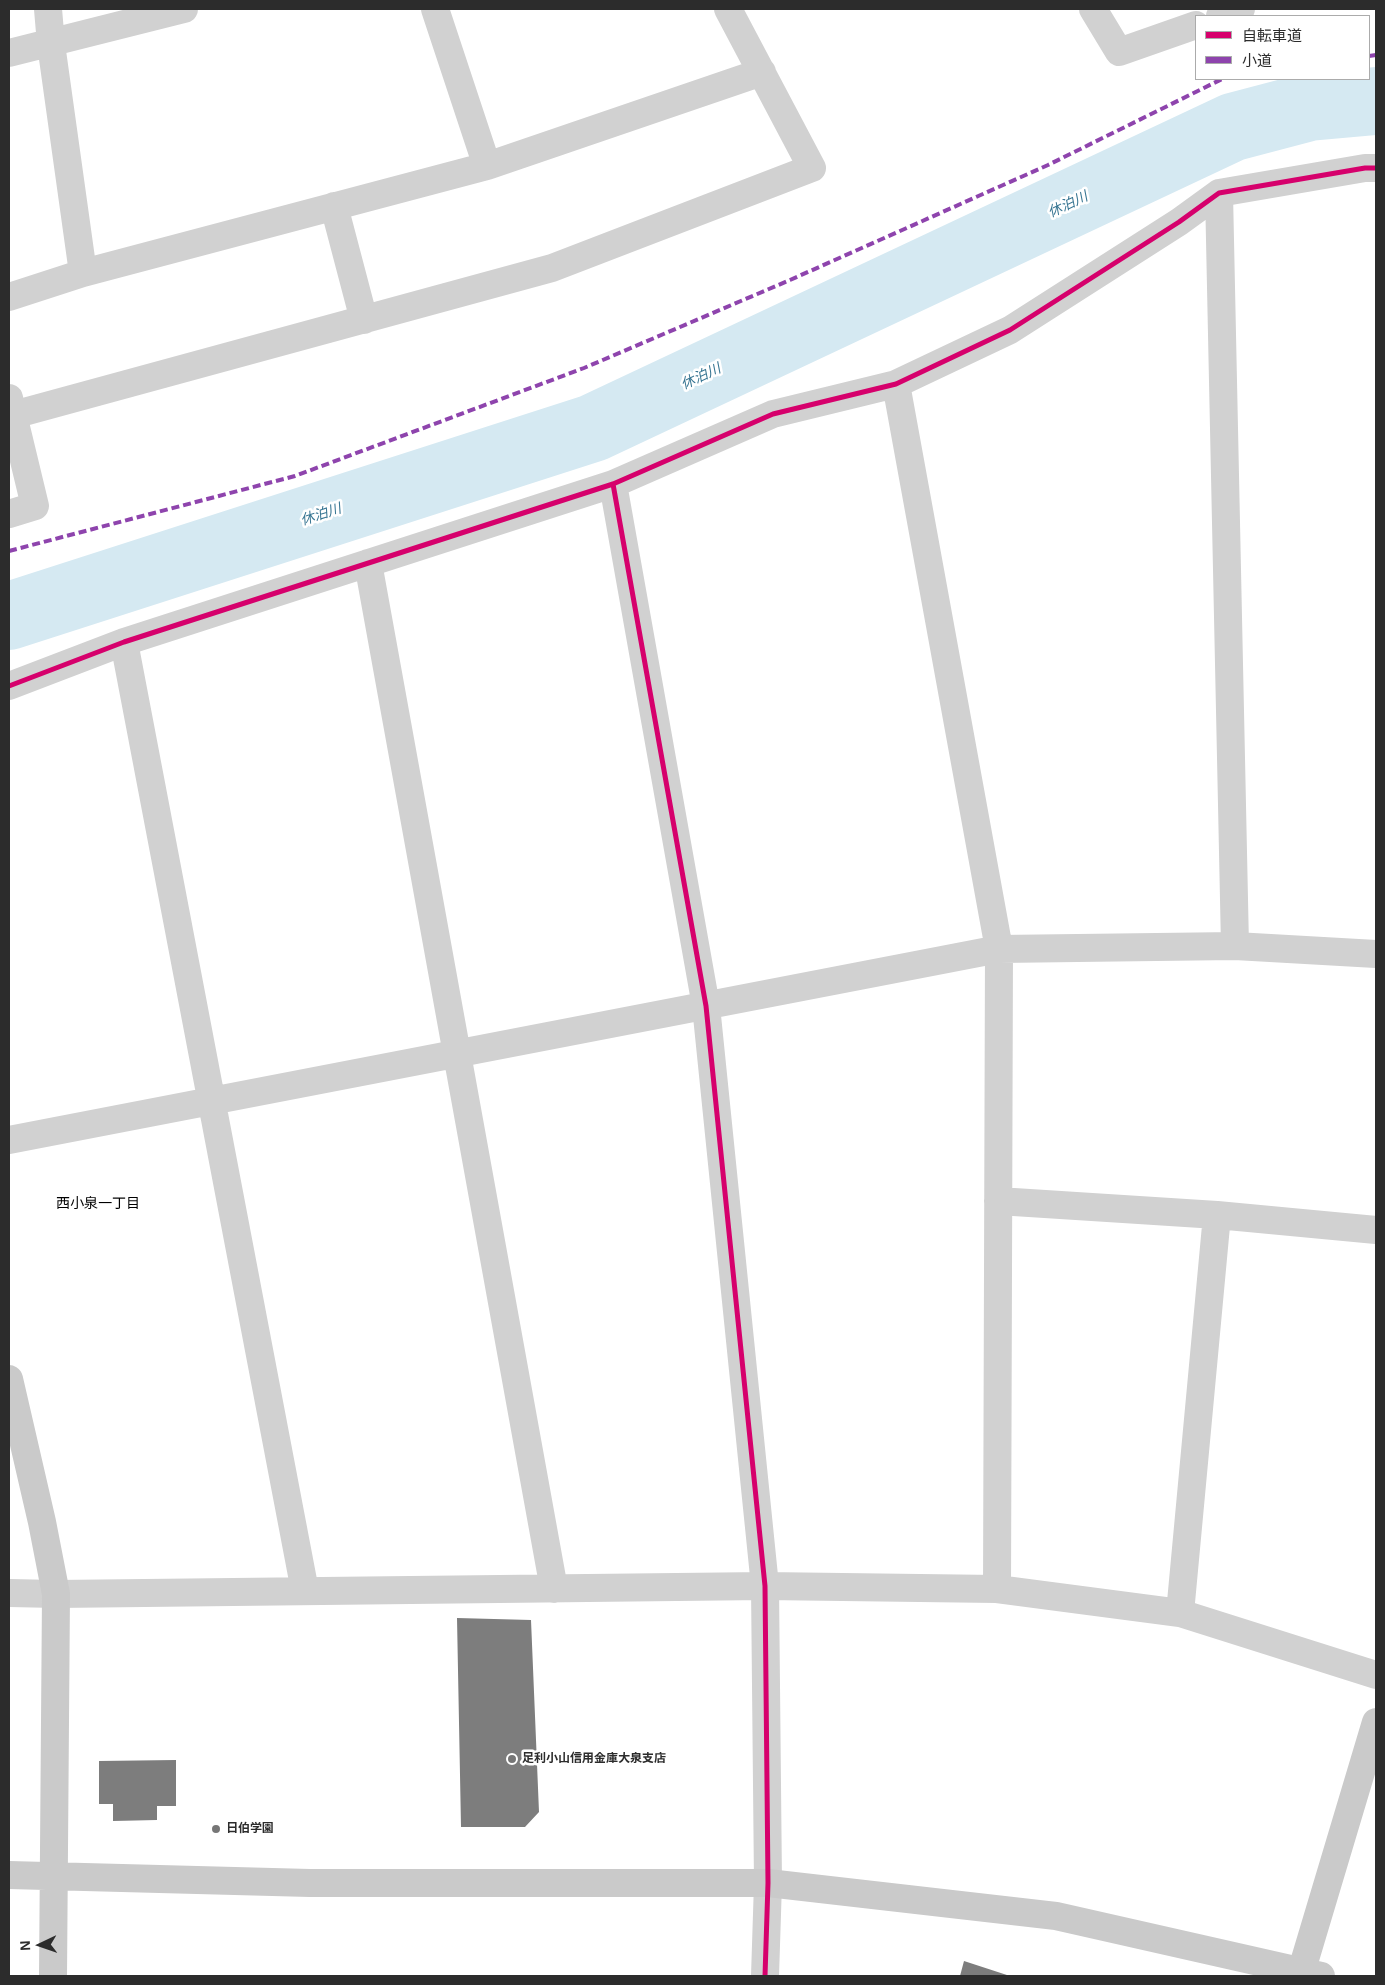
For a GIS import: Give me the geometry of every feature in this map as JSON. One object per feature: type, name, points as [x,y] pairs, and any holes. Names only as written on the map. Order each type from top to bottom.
[{"type":"street","points":[[48,9],[50,44],[83,273]]},
{"type":"street","points":[[9,53],[184,9]]},
{"type":"street","points":[[435,9],[487,166]]},
{"type":"street","points":[[9,514],[35,506],[11,406],[364,320],[552,268],[812,168],[728,9]]},
{"type":"street","points":[[1093,9],[1118,52],[1195,25]]},
{"type":"street","points":[[1223,15],[1240,9]]},
{"type":"street","points":[[9,297],[83,273],[487,166],[762,72]]},
{"type":"street","points":[[9,686],[124,642],[613,484],[773,414],[896,384],[1010,330],[1179,222],[1219,193],[1365,168],[1376,168]]},
{"type":"street","points":[[1219,193],[1235,946]]},
{"type":"street","points":[[334,206],[364,320]]},
{"type":"street","points":[[896,384],[999,949],[996,1589]]},
{"type":"street","points":[[613,484],[706,1006],[765,1586],[768,1882],[765,1976]]},
{"type":"street","points":[[368,563],[554,1588]]},
{"type":"street","points":[[124,642],[305,1591]]},
{"type":"street","points":[[9,1140],[999,949],[1235,946],[1376,954]]},
{"type":"street","points":[[998,1201],[1217,1215],[1376,1230]]},
{"type":"street","points":[[1180,1613],[1217,1215]]},
{"type":"street","points":[[9,1379],[42,1522],[56,1594],[53,1976]]},
{"type":"street","points":[[9,1593],[765,1586],[996,1589],[1180,1613],[1376,1675]]},
{"type":"street","points":[[9,1875],[310,1882],[768,1882],[1056,1916],[1307,1974],[1376,1722]]},
{"type":"building","points":[[457,1618],[531,1620],[539,1812],[525,1827],[461,1827]]},
{"type":"building","points":[[176,1760],[176,1806],[157,1806],[157,1820],[113,1821],[113,1804],[99,1804],[99,1761]]},
{"type":"building","points":[[964,1961],[1010,1976],[960,1976]]},
{"type":"waterway","name":"休泊川","points":[[9,616],[593,428],[1233,127],[1309,107],[1376,101]]},
{"type":"marked path","points":[[1370,56],[1376,55]]},
{"type":"marked path","points":[[9,551],[295,476],[584,368],[790,280],[1048,165],[1220,80]]},
{"type":"cycle path","points":[[9,686],[124,642],[613,484],[773,414],[896,384],[1010,330],[1179,222],[1219,193],[1365,168],[1376,168]]},
{"type":"cycle path","points":[[613,484],[706,1006],[765,1586],[768,1883],[765,1976]]},
{"type":"place","name":"足利小山信用金庫大泉支店","points":[[512,1759]]},
{"type":"place","name":"日伯学園","points":[[216,1829]]},
{"type":"district","name":"西小泉一丁目","points":[[98,1204]]}]
